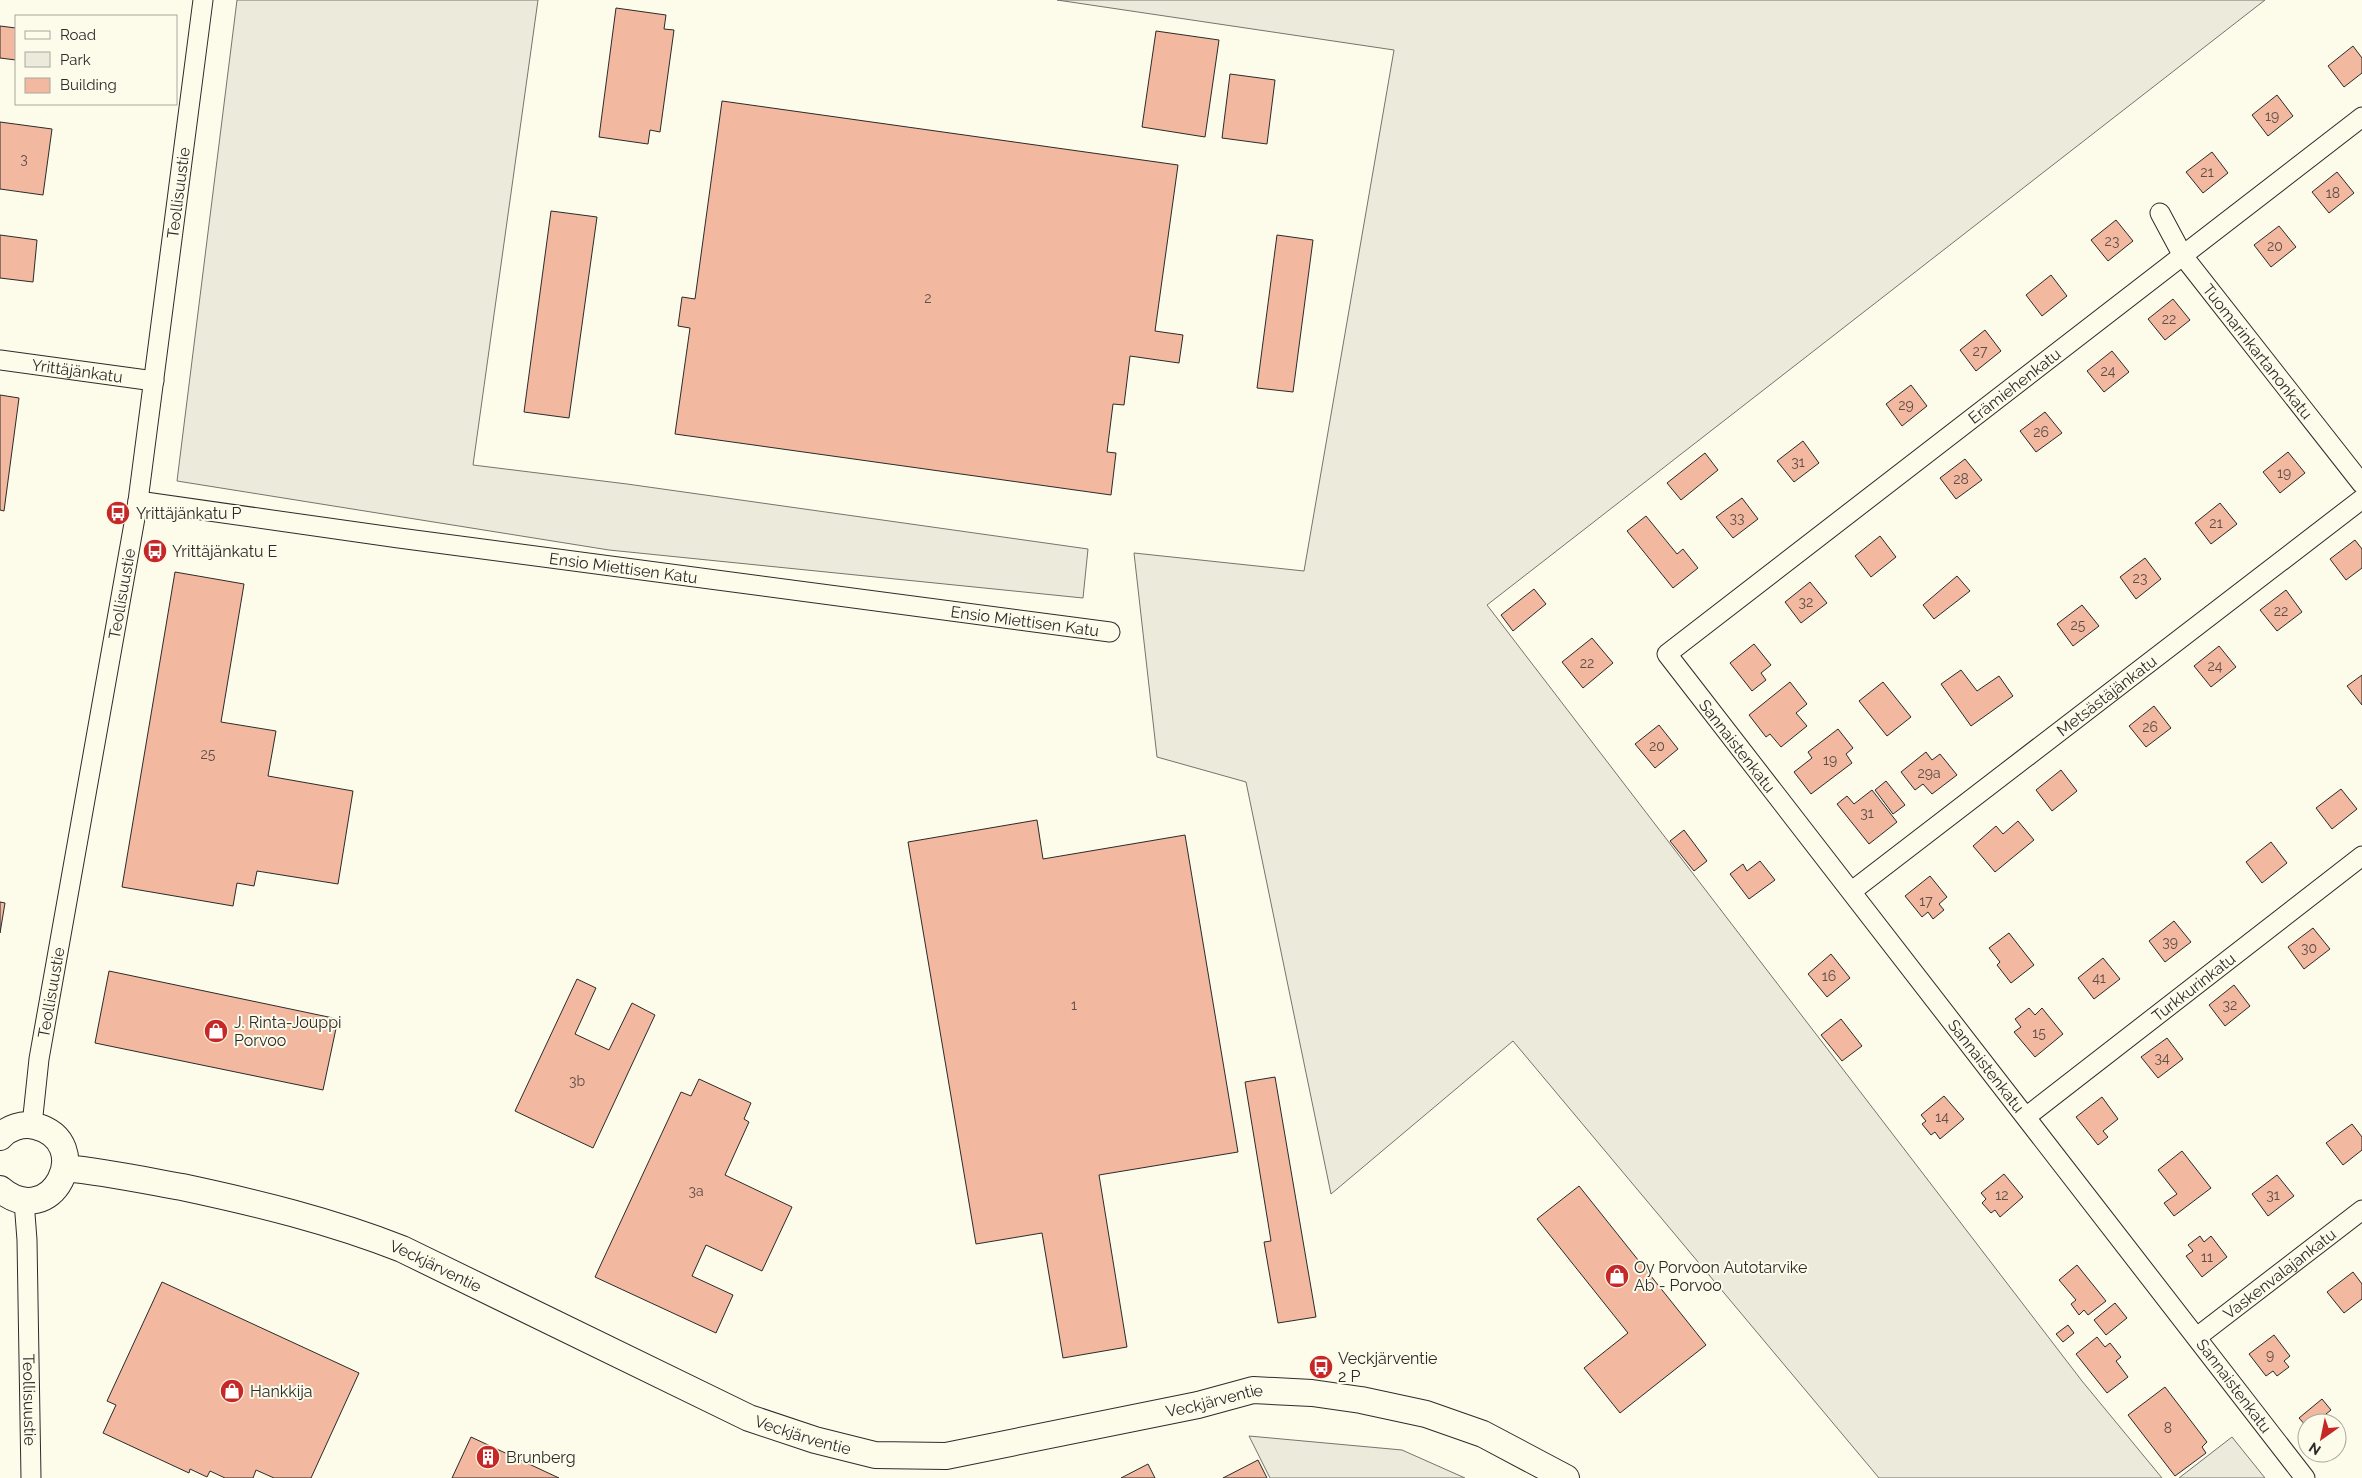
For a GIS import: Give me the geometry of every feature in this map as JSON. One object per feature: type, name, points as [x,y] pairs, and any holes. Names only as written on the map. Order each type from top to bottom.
[{"type":"main road","points":[[0,1138],[4,1132],[18,1126],[32,1125],[47,1130],[58,1140],[64,1153],[66,1168],[61,1182],[52,1193],[39,1200],[24,1201],[9,1197],[0,1189]]},
{"type":"main road","name":"Veckjärventie","points":[[66,1168],[102,1172],[244,1200],[306,1216],[374,1238],[402,1249],[749,1418],[815,1440],[875,1455],[946,1456],[1198,1404],[1253,1390],[1312,1393],[1362,1400],[1426,1414],[1483,1434],[1566,1478]]},
{"type":"street","name":"Teollisuustie","points":[[32,1125],[39,1059],[138,501],[204,0]]},
{"type":"street","name":"Erämiehenkatu","points":[[1667,654],[2362,117]]},
{"type":"street","name":"Tuomarinkartanonkatu","points":[[2160,213],[2183,256],[2362,484]]},
{"type":"street","name":"Yrittäjänkatu","points":[[0,360],[154,381]]},
{"type":"street","name":"Metsästäjänkatu","points":[[1852,891],[2362,498]]},
{"type":"street","name":"Ensio Miettisen Katu","points":[[138,501],[399,538],[1110,632]]},
{"type":"street","name":"Sannaistenkatu","points":[[1667,654],[2305,1478]]},
{"type":"street","name":"Turkkurinkatu","points":[[2026,1117],[2362,856]]},
{"type":"street","name":"Teollisuustie","points":[[24,1201],[27,1250],[31,1478]]},
{"type":"street","name":"Vaskenvalajankatu","points":[[2197,1337],[2362,1210]]},
{"type":"green space","points":[[237,0],[538,0],[473,465],[627,484],[1088,549],[1083,598],[609,550],[177,481]]},
{"type":"green space","points":[[1057,0],[2265,0],[1487,605],[2082,1381],[2162,1478],[1879,1478],[1513,1041],[1331,1194],[1246,782],[1157,757],[1134,553],[1304,571],[1394,50]]},
{"type":"shaded area","points":[[1249,1436],[1402,1450],[1465,1478],[1270,1478]]},
{"type":"shaded area","points":[[2232,1437],[2265,1478],[2179,1478]]},
{"type":"building","points":[[616,8],[666,15],[664,29],[674,30],[660,132],[650,130],[648,144],[599,137]]},
{"type":"building","points":[[0,26],[15,28],[15,60],[0,58]]},
{"type":"building","points":[[1156,31],[1219,40],[1205,137],[1142,127]]},
{"type":"building","points":[[2353,46],[2362,58],[2362,73],[2344,87],[2328,66]]},
{"type":"building","points":[[1230,74],[1275,80],[1267,144],[1222,138]]},
{"type":"building","points":[[2277,95],[2293,116],[2268,136],[2252,115]]},
{"type":"building","points":[[722,101],[1178,165],[1155,331],[1183,335],[1179,363],[1130,356],[1124,405],[1113,404],[1107,452],[1116,453],[1111,495],[675,434],[690,328],[678,326],[682,297],[695,299]]},
{"type":"building","points":[[0,122],[52,129],[43,195],[0,189]]},
{"type":"building","points":[[2212,152],[2228,173],[2203,193],[2186,172]]},
{"type":"building","points":[[2337,172],[2354,193],[2329,213],[2312,192]]},
{"type":"building","points":[[551,211],[597,217],[569,418],[524,412]]},
{"type":"building","points":[[2116,220],[2133,241],[2108,261],[2091,240]]},
{"type":"building","points":[[2279,226],[2296,247],[2271,267],[2254,245]]},
{"type":"building","points":[[0,235],[37,240],[33,282],[0,278]]},
{"type":"building","points":[[1277,235],[1313,240],[1293,392],[1257,388]]},
{"type":"building","points":[[2051,275],[2067,296],[2042,316],[2026,295]]},
{"type":"building","points":[[2173,299],[2190,320],[2165,340],[2148,319]]},
{"type":"building","points":[[1985,330],[2001,351],[1976,371],[1960,350]]},
{"type":"building","points":[[2112,351],[2129,372],[2104,392],[2087,371]]},
{"type":"building","points":[[1911,385],[1927,406],[1902,426],[1886,404]]},
{"type":"building","points":[[0,395],[19,398],[4,511],[0,510]]},
{"type":"building","points":[[2045,412],[2062,433],[2036,452],[2020,431]]},
{"type":"building","points":[[1803,441],[1819,463],[1794,482],[1777,461]]},
{"type":"building","points":[[2288,452],[2305,473],[2280,493],[2263,472]]},
{"type":"building","points":[[1705,453],[1718,470],[1681,500],[1667,483]]},
{"type":"building","points":[[1965,459],[1982,480],[1956,499],[1940,478]]},
{"type":"building","points":[[1742,498],[1758,519],[1733,538],[1716,517]]},
{"type":"building","points":[[2220,503],[2237,524],[2211,544],[2195,523]]},
{"type":"building","points":[[1646,516],[1677,554],[1683,549],[1698,568],[1673,588],[1627,531]]},
{"type":"building","points":[[1880,536],[1896,557],[1871,577],[1855,556]]},
{"type":"building","points":[[2355,540],[2362,549],[2362,568],[2346,580],[2330,559]]},
{"type":"building","points":[[2145,558],[2161,579],[2136,599],[2120,577]]},
{"type":"building","points":[[175,572],[244,584],[221,722],[276,731],[268,776],[353,791],[338,884],[257,871],[254,886],[237,883],[233,906],[122,887]]},
{"type":"building","points":[[1957,576],[1970,591],[1934,619],[1923,605]]},
{"type":"building","points":[[1810,582],[1827,603],[1801,623],[1785,602]]},
{"type":"building","points":[[1534,589],[1546,604],[1513,631],[1501,615]]},
{"type":"building","points":[[2286,590],[2302,612],[2277,631],[2260,610]]},
{"type":"building","points":[[2082,605],[2099,626],[2073,646],[2057,624]]},
{"type":"building","points":[[1592,638],[1613,663],[1583,688],[1562,662]]},
{"type":"building","points":[[1754,644],[1771,665],[1761,673],[1766,680],[1752,691],[1730,663]]},
{"type":"building","points":[[2219,646],[2236,667],[2211,687],[2194,666]]},
{"type":"building","points":[[1961,670],[1977,691],[1999,676],[2013,696],[1971,726],[1941,684]]},
{"type":"building","points":[[2362,675],[2362,705],[2347,686]]},
{"type":"building","points":[[1790,682],[1807,704],[1796,713],[1807,726],[1781,747],[1770,734],[1766,737],[1749,715]]},
{"type":"building","points":[[1883,682],[1911,717],[1887,736],[1859,701]]},
{"type":"building","points":[[2154,706],[2171,728],[2146,747],[2129,726]]},
{"type":"building","points":[[1659,725],[1678,749],[1655,768],[1635,744]]},
{"type":"building","points":[[1838,729],[1853,748],[1846,754],[1852,763],[1811,794],[1794,772],[1812,758],[1808,752]]},
{"type":"building","points":[[1926,752],[1932,760],[1940,754],[1957,775],[1932,794],[1923,784],[1915,790],[1901,772]]},
{"type":"building","points":[[2061,770],[2077,791],[2052,811],[2036,790]]},
{"type":"building","points":[[1886,781],[1905,805],[1893,814],[1875,790]]},
{"type":"building","points":[[2341,789],[2357,809],[2332,829],[2316,808]]},
{"type":"building","points":[[1872,790],[1897,822],[1869,844],[1837,804],[1847,796],[1854,804]]},
{"type":"building","points":[[1037,820],[1043,859],[1185,835],[1238,1152],[1099,1175],[1127,1347],[1063,1358],[1042,1233],[976,1244],[908,842]]},
{"type":"building","points":[[2018,821],[2034,840],[1995,872],[1973,846],[1996,826],[2003,834]]},
{"type":"building","points":[[1684,830],[1707,861],[1694,871],[1670,841]]},
{"type":"building","points":[[2271,842],[2287,863],[2262,883],[2246,862]]},
{"type":"building","points":[[1760,861],[1775,880],[1749,899],[1730,874],[1743,864],[1747,871]]},
{"type":"building","points":[[1930,876],[1947,897],[1939,904],[1944,910],[1933,919],[1928,912],[1922,917],[1905,896]]},
{"type":"building","points":[[0,902],[5,903],[0,933]]},
{"type":"building","points":[[2174,921],[2191,942],[2165,962],[2149,941]]},
{"type":"building","points":[[2313,928],[2330,949],[2304,969],[2288,947]]},
{"type":"building","points":[[2009,933],[2034,965],[2011,983],[1997,965],[2000,962],[1989,948]]},
{"type":"building","points":[[1831,954],[1850,978],[1827,997],[1808,974]]},
{"type":"building","points":[[2103,958],[2120,979],[2094,999],[2078,978]]},
{"type":"building","name":"J. Rinta-Jouppi Porvoo","points":[[109,971],[338,1019],[323,1090],[95,1043]]},
{"type":"building","points":[[577,979],[596,988],[575,1034],[609,1050],[632,1003],[655,1015],[593,1148],[515,1111]]},
{"type":"building","points":[[2234,985],[2250,1006],[2225,1026],[2209,1005]]},
{"type":"building","points":[[2029,1008],[2035,1015],[2042,1008],[2063,1034],[2035,1057],[2014,1032],[2021,1027],[2015,1019]]},
{"type":"building","points":[[1841,1019],[1862,1046],[1842,1061],[1821,1035]]},
{"type":"building","points":[[2167,1038],[2183,1059],[2158,1078],[2141,1057]]},
{"type":"building","points":[[1275,1077],[1316,1317],[1278,1323],[1264,1242],[1271,1241],[1245,1082]]},
{"type":"building","points":[[699,1079],[751,1103],[744,1119],[749,1122],[725,1175],[792,1207],[762,1271],[706,1245],[692,1276],[733,1295],[716,1333],[595,1277],[681,1092],[691,1096]]},
{"type":"building","points":[[1944,1096],[1964,1119],[1940,1139],[1935,1132],[1931,1135],[1922,1124],[1926,1121],[1921,1115]]},
{"type":"building","points":[[2102,1097],[2118,1119],[2103,1131],[2108,1137],[2098,1145],[2076,1117]]},
{"type":"building","points":[[2352,1124],[2362,1137],[2362,1150],[2343,1165],[2326,1143]]},
{"type":"building","points":[[2182,1151],[2211,1188],[2174,1216],[2164,1203],[2177,1194],[2158,1170]]},
{"type":"building","points":[[2004,1174],[2023,1197],[2000,1217],[1995,1210],[1991,1213],[1982,1203],[1986,1199],[1981,1193]]},
{"type":"building","points":[[2277,1175],[2294,1196],[2268,1216],[2252,1194]]},
{"type":"building","name":"Oy Porvoon Autotarvike Ab - Porvoo","points":[[1579,1186],[1706,1345],[1620,1413],[1584,1368],[1628,1333],[1537,1219]]},
{"type":"building","points":[[2200,1236],[2204,1242],[2211,1236],[2227,1257],[2202,1277],[2186,1256],[2193,1251],[2188,1245]]},
{"type":"building","points":[[2077,1265],[2106,1301],[2088,1315],[2084,1310],[2079,1315],[2071,1304],[2076,1300],[2059,1280]]},
{"type":"building","points":[[2353,1272],[2362,1284],[2362,1299],[2344,1313],[2327,1292]]},
{"type":"building","points":[[162,1282],[359,1373],[311,1478],[274,1478],[256,1470],[253,1478],[225,1478],[210,1471],[207,1477],[190,1469],[189,1473],[103,1433],[116,1405],[107,1401]]},
{"type":"building","points":[[2115,1303],[2127,1318],[2106,1335],[2094,1320]]},
{"type":"building","points":[[2068,1325],[2074,1333],[2063,1342],[2056,1334]]},
{"type":"building","points":[[2274,1335],[2290,1356],[2284,1361],[2289,1367],[2277,1376],[2273,1371],[2266,1376],[2249,1354]]},
{"type":"building","points":[[2097,1337],[2105,1347],[2110,1343],[2121,1357],[2116,1361],[2128,1377],[2107,1393],[2076,1354]]},
{"type":"building","points":[[2165,1387],[2207,1442],[2202,1447],[2206,1453],[2175,1476],[2128,1415]]},
{"type":"building","points":[[2322,1399],[2331,1410],[2327,1413],[2305,1413]]},
{"type":"building","name":"Brunberg","points":[[471,1437],[559,1478],[452,1478]]},
{"type":"building","points":[[1258,1460],[1267,1478],[1223,1478]]},
{"type":"building","points":[[1148,1464],[1155,1478],[1121,1478]]},
{"type":"place","name":"Yrittäjänkatu P","points":[[118,513]]},
{"type":"place","name":"Yrittäjänkatu E","points":[[155,551]]},
{"type":"place","name":"J. Rinta-Jouppi Porvoo","points":[[216,1031]]},
{"type":"place","name":"Oy Porvoon Autotarvike Ab - Porvoo","points":[[1617,1276]]},
{"type":"place","name":"Veckjärventie 2 P","points":[[1321,1367]]},
{"type":"place","name":"Hankkija","points":[[232,1391]]},
{"type":"place","name":"Brunberg","points":[[488,1457]]}]
